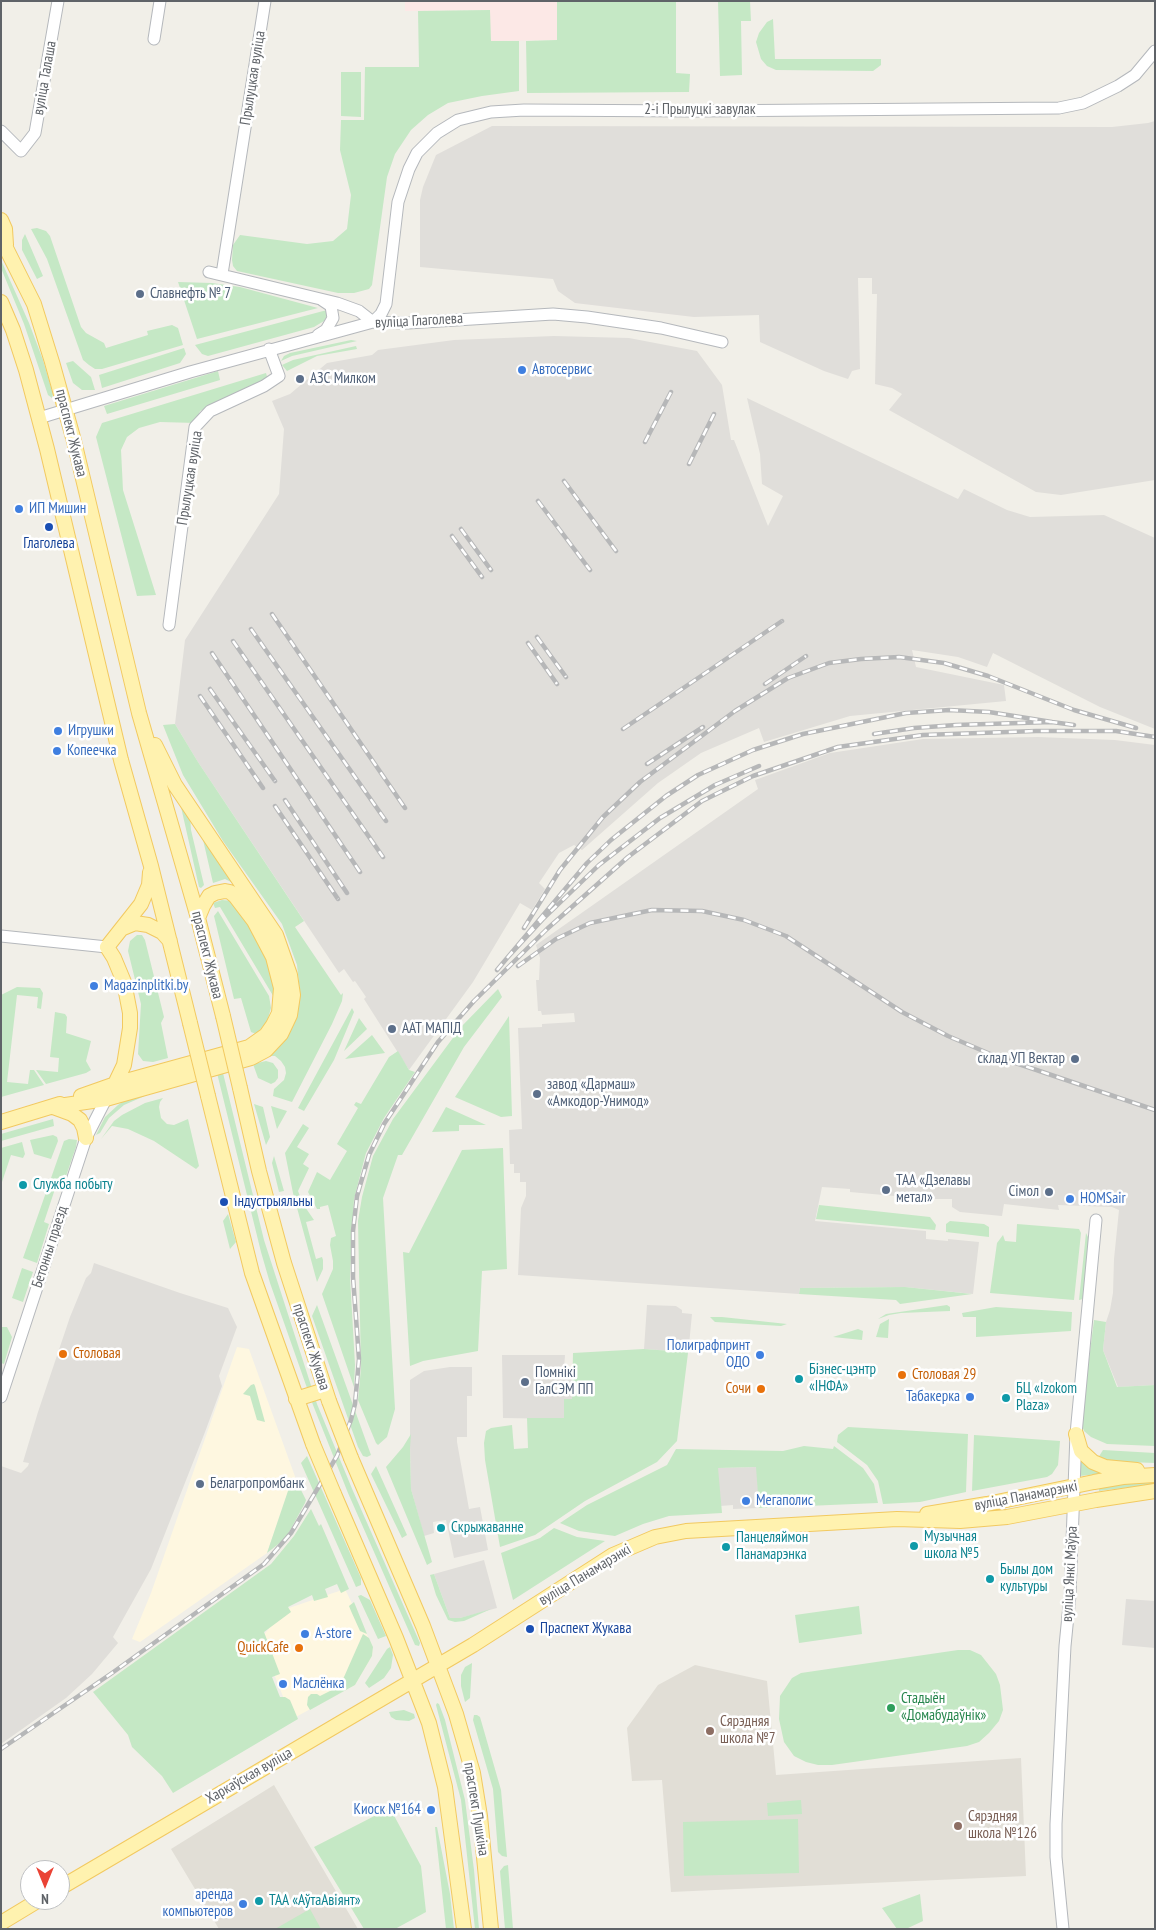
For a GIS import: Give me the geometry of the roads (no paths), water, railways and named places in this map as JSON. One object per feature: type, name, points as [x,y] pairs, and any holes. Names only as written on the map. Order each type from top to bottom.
[{"type":"main road","name":"праспект Жукава","points":[[1,220],[5,230],[3,242],[41,322],[66,409],[139,712],[198,918],[259,1171],[284,1263],[327,1395],[350,1458],[438,1664]]},
{"type":"main road","name":"праспект Жукава","points":[[1,302],[13,330],[39,418],[121,760],[170,940],[252,1273],[313,1444],[413,1679]]},
{"type":"main road","points":[[52,1107],[106,1099],[251,1058],[266,1050],[281,1034],[290,1015],[293,995],[290,975],[276,935],[175,785],[139,712]]},
{"type":"main road","points":[[106,1099],[124,1066],[130,1028],[130,1012],[124,982],[107,947],[136,912],[144,898],[151,866]]},
{"type":"main road","points":[[1,1122],[52,1107],[115,1084],[249,1047],[266,1035],[279,1013],[281,988],[273,956],[254,921],[236,896],[224,891],[210,896],[198,918]]},
{"type":"main road","points":[[122,928],[135,923],[148,925],[162,932],[170,940]]},
{"type":"main road","points":[[124,1066],[127,1072],[139,1077]]},
{"type":"main road","points":[[115,1084],[122,1091],[131,1092]]},
{"type":"main road","points":[[52,1107],[72,1114],[80,1120],[86,1138]]},
{"type":"main road","points":[[296,1399],[327,1395]]},
{"type":"main road","points":[[1076,1434],[1081,1451],[1093,1462],[1105,1467],[1155,1473]]},
{"type":"main road","name":"вуліца Панамарэнкі","points":[[897,1519],[987,1504],[1072,1486],[1155,1473]]},
{"type":"main road","name":"вуліца Панамарэнкі","points":[[438,1664],[473,1645],[613,1555],[655,1537],[686,1531],[897,1519],[960,1521],[1007,1517],[1072,1504],[1155,1491]]},
{"type":"main road","name":"Харкаўская вуліца","points":[[70,1882],[438,1664]]},
{"type":"main road","name":"праспект Пушкіна","points":[[438,1664],[456,1714],[473,1773],[480,1816],[491,1929]]},
{"type":"main road","name":"праспект Пушкіна","points":[[413,1679],[429,1723],[441,1769],[453,1839],[464,1929]]},
{"type":"main road","points":[[1,1923],[22,1910]]},
{"type":"street","name":"вуліца Талаша","points":[[1,131],[22,151],[35,133],[58,1]]},
{"type":"street","points":[[154,39],[160,1]]},
{"type":"street","name":"Прылуцкая вуліца","points":[[222,274],[265,1]]},
{"type":"street","name":"2-і Прылуцкі завулак","points":[[373,322],[381,314],[386,304],[398,202],[409,169],[417,153],[437,133],[458,120],[491,112],[524,110],[696,111],[1059,108],[1083,103],[1118,86],[1135,75],[1155,51]]},
{"type":"street","points":[[209,272],[317,298],[360,311],[373,322]]},
{"type":"street","points":[[314,337],[326,330],[332,318],[331,306],[317,298]]},
{"type":"street","name":"вуліца Глаголева","points":[[66,409],[314,337],[373,322],[408,323],[553,314],[661,328],[722,342]]},
{"type":"street","name":"Прылуцкая вуліца","points":[[169,625],[195,427],[210,410],[264,386],[278,376],[269,350]]},
{"type":"street","points":[[39,418],[66,409]]},
{"type":"street","points":[[1,936],[107,947]]},
{"type":"street","name":"Бетонны праезд","points":[[1,1397],[86,1138],[106,1099]]},
{"type":"street","name":"вуліца Янкі Маўра","points":[[1063,1929],[1056,1857],[1056,1824],[1065,1646],[1070,1595],[1072,1486],[1096,1220]]},
{"type":"railway","points":[[645,442],[671,392]]},
{"type":"railway","points":[[689,464],[714,414]]},
{"type":"railway","points":[[564,481],[616,551]]},
{"type":"railway","points":[[538,501],[590,570]]},
{"type":"railway","points":[[461,529],[491,570]]},
{"type":"railway","points":[[452,536],[482,577]]},
{"type":"railway","points":[[272,614],[405,808]]},
{"type":"railway","points":[[623,729],[782,621]]},
{"type":"railway","points":[[251,629],[386,821]]},
{"type":"railway","points":[[537,637],[566,677]]},
{"type":"railway","points":[[233,641],[383,857]]},
{"type":"railway","points":[[528,643],[557,684]]},
{"type":"railway","points":[[212,653],[360,872]]},
{"type":"railway","points":[[765,684],[806,656]]},
{"type":"railway","points":[[524,928],[560,870],[603,817],[640,782],[735,711],[788,678],[829,663],[899,657],[944,663],[988,676],[1074,710],[1136,728]]},
{"type":"railway","points":[[210,689],[275,781]]},
{"type":"railway","points":[[200,696],[263,788]]},
{"type":"railway","points":[[497,970],[587,863],[611,840],[666,796],[698,775],[753,750],[803,734],[906,713],[949,710],[989,712],[1052,722]]},
{"type":"railway","points":[[874,734],[914,728],[956,725],[1052,722],[1074,725]]},
{"type":"railway","points":[[647,764],[703,727]]},
{"type":"railway","points":[[1,1749],[112,1673],[264,1564],[291,1533],[337,1456],[355,1404],[359,1359],[353,1277],[353,1231],[357,1196],[369,1155],[384,1124],[438,1042],[474,1001],[547,929],[628,857],[702,801],[753,776],[838,747],[923,735],[1036,731],[1116,731],[1155,737]]},
{"type":"railway","points":[[507,958],[543,919],[599,865],[660,818],[715,785],[759,766]]},
{"type":"railway","points":[[285,800],[347,893]]},
{"type":"railway","points":[[275,806],[338,899]]},
{"type":"railway","points":[[518,966],[556,939],[590,923],[652,910],[702,911],[744,920],[786,936],[902,1012],[948,1036],[995,1056],[1155,1110]]},
{"type":"place","name":"Славнефть № 7","points":[[140,294]]},
{"type":"place","name":"Автосервис","points":[[522,370]]},
{"type":"place","name":"АЗС Милком","points":[[300,379]]},
{"type":"place","name":"ИП Мишин","points":[[19,509]]},
{"type":"place","name":"Глаголева","points":[[49,527]]},
{"type":"place","name":"Игрушки","points":[[58,731]]},
{"type":"place","name":"Копеечка","points":[[57,751]]},
{"type":"place","name":"Magazinplitki.by","points":[[94,986]]},
{"type":"place","name":"ААТ МАПІД","points":[[392,1029]]},
{"type":"place","name":"склад УП Вектар","points":[[1075,1059]]},
{"type":"place","name":"завод «Дармаш» «Амкодор-Унимод»","points":[[537,1094]]},
{"type":"place","name":"Служба побыту","points":[[23,1185]]},
{"type":"place","name":"ТАА «Дзелавы метал»","points":[[886,1190]]},
{"type":"place","name":"Сімол","points":[[1049,1192]]},
{"type":"place","name":"HOMSair","points":[[1070,1199]]},
{"type":"place","name":"Індустрыяльны","points":[[224,1202]]},
{"type":"place","name":"Столовая","points":[[63,1354]]},
{"type":"place","name":"Полиграфпринт ОДО","points":[[760,1355]]},
{"type":"place","name":"Столовая 29","points":[[902,1375]]},
{"type":"place","name":"Бізнес-цэнтр «ІНФА»","points":[[799,1379]]},
{"type":"place","name":"Помнікі ГалСЭМ ПП","points":[[525,1382]]},
{"type":"place","name":"Сочи","points":[[761,1389]]},
{"type":"place","name":"Табакерка","points":[[970,1397]]},
{"type":"place","name":"БЦ «Izokom Plaza»","points":[[1006,1398]]},
{"type":"place","name":"Белагропромбанк","points":[[200,1484]]},
{"type":"place","name":"Мегаполис","points":[[746,1501]]},
{"type":"place","name":"Скрыжаванне","points":[[441,1528]]},
{"type":"place","name":"Музычная школа №5","points":[[914,1546]]},
{"type":"place","name":"Панцеляймон Панамарэнка","points":[[726,1547]]},
{"type":"place","name":"Былы дом культуры","points":[[990,1579]]},
{"type":"place","name":"Праспект Жукава","points":[[530,1629]]},
{"type":"place","name":"А-store","points":[[305,1634]]},
{"type":"place","name":"QuickCafe","points":[[299,1648]]},
{"type":"place","name":"Маслёнка","points":[[283,1684]]},
{"type":"place","name":"Стадыён «Домабудаўнік»","points":[[891,1708]]},
{"type":"place","name":"Сярэдняя школа №7","points":[[710,1731]]},
{"type":"place","name":"Киоск №164","points":[[431,1810]]},
{"type":"place","name":"Сярэдняя школа №126","points":[[958,1826]]},
{"type":"place","name":"ТАА «АўтаАвіянт»","points":[[259,1901]]},
{"type":"place","name":"аренда компьютеров","points":[[243,1904]]}]
